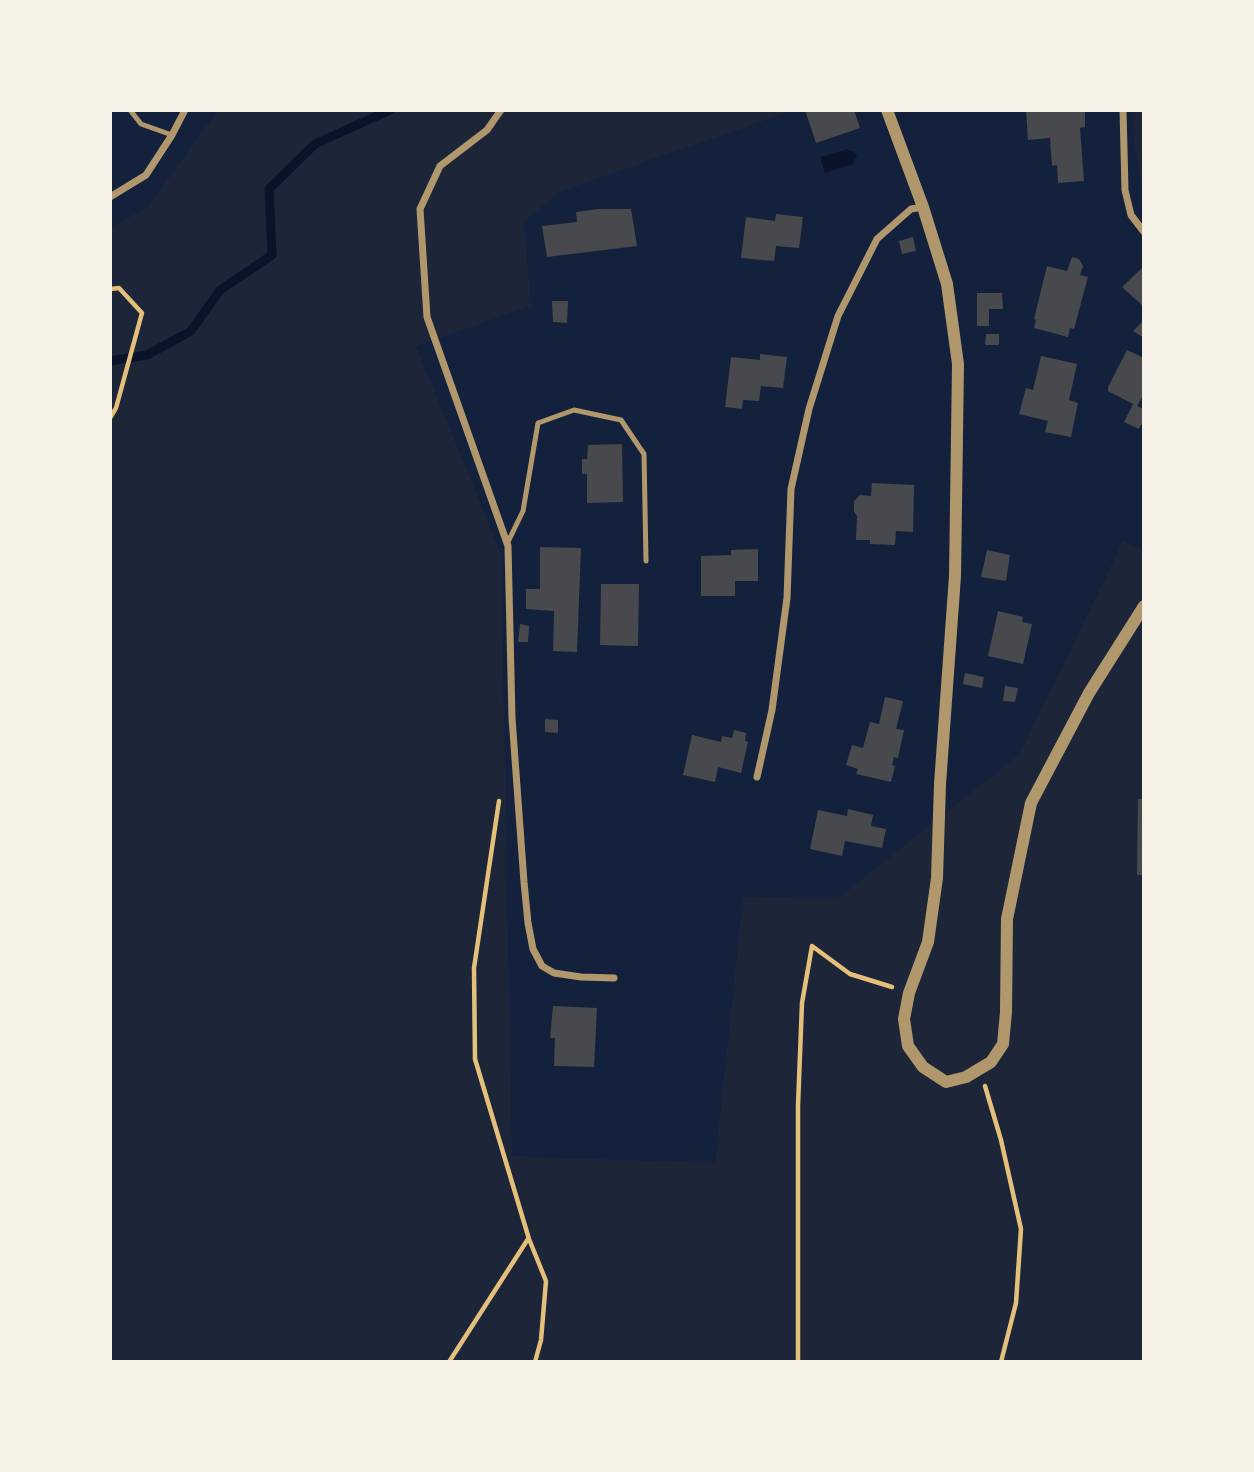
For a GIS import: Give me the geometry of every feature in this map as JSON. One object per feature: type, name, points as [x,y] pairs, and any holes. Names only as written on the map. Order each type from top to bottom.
[{"type":"street","points":[[110,197],[146,175],[185,110]]},
{"type":"street","points":[[501,110],[487,131],[440,166],[420,209],[427,317],[507,544],[512,718],[524,882],[533,949],[542,966],[554,973],[614,978]]},
{"type":"street","points":[[887,110],[947,284],[958,364],[955,576],[940,784],[937,878],[928,942],[909,993],[904,1018],[908,1046],[923,1067],[946,1082],[966,1077],[991,1062],[1003,1044],[1007,919],[1031,803],[1089,693],[1144,606]]},
{"type":"street","points":[[1123,110],[1125,190],[1131,215],[1144,232]]},
{"type":"street","points":[[757,777],[772,710],[787,598],[791,489],[809,409],[838,316],[877,239],[911,209],[923,208]]},
{"type":"lane","points":[[130,110],[141,124],[172,135]]},
{"type":"lane","points":[[507,544],[523,511],[538,423],[574,411],[621,420],[644,454],[646,561]]},
{"type":"path","points":[[110,289],[119,288],[142,313],[116,408],[110,418]]},
{"type":"path","points":[[500,797],[474,968],[475,1059],[529,1238],[546,1281],[541,1340],[535,1362]]},
{"type":"path","points":[[798,1360],[798,1106],[802,1003],[812,946],[850,974],[909,993]]},
{"type":"path","points":[[980,1069],[1001,1140],[1021,1228],[1016,1303],[1001,1362]]},
{"type":"path","points":[[449,1362],[529,1238]]},
{"type":"shaded area","points":[[218,110],[794,110],[559,192],[524,222],[531,306],[416,346],[501,554],[512,1156],[715,1163],[743,897],[837,899],[1020,754],[1123,541],[1144,549],[1144,1362],[110,1362],[110,227],[147,208]]},
{"type":"shaded area","points":[[1133,110],[1144,110],[1144,198],[1135,147]]},
{"type":"shaded area","points":[[848,149],[857,155],[853,164],[825,173],[820,157]]},
{"type":"building","points":[[805,110],[854,110],[860,128],[816,143]]},
{"type":"building","points":[[1026,110],[1085,110],[1085,127],[1080,128],[1084,181],[1058,183],[1057,165],[1052,166],[1050,138],[1028,140]]},
{"type":"building","points":[[631,209],[637,246],[547,257],[542,226],[577,222],[576,212]]},
{"type":"building","points":[[776,214],[803,217],[799,248],[776,246],[774,261],[741,258],[746,217],[775,221]]},
{"type":"building","points":[[913,237],[916,251],[902,254],[899,241]]},
{"type":"building","points":[[1072,257],[1079,259],[1083,266],[1080,275],[1088,277],[1074,329],[1070,328],[1068,337],[1034,328],[1047,266],[1067,271]]},
{"type":"building","points":[[1144,266],[1144,307],[1122,287]]},
{"type":"building","points":[[977,293],[1002,293],[1003,309],[989,309],[989,326],[977,326]]},
{"type":"building","points":[[552,301],[568,301],[567,323],[553,322]]},
{"type":"building","points":[[1144,320],[1144,338],[1133,331]]},
{"type":"building","points":[[986,334],[999,334],[999,345],[985,345]]},
{"type":"building","points":[[1127,350],[1144,358],[1144,394],[1137,406],[1144,409],[1144,420],[1139,429],[1124,422],[1133,404],[1108,391]]},
{"type":"building","points":[[760,354],[787,357],[783,388],[761,386],[759,401],[743,400],[742,409],[725,407],[731,357],[760,360]]},
{"type":"building","points":[[1041,356],[1077,364],[1069,400],[1078,403],[1071,437],[1045,432],[1048,421],[1019,414],[1026,388],[1033,390]]},
{"type":"building","points":[[622,444],[623,502],[587,503],[587,474],[582,474],[582,459],[587,459],[588,445]]},
{"type":"building","points":[[872,483],[914,485],[913,532],[896,531],[895,545],[870,544],[870,540],[856,540],[857,516],[854,512],[854,501],[860,495],[871,496]]},
{"type":"building","points":[[540,547],[581,548],[577,652],[553,651],[554,611],[526,609],[526,589],[540,589]]},
{"type":"building","points":[[758,549],[758,581],[735,581],[735,596],[701,596],[701,556],[731,555],[731,550]]},
{"type":"building","points":[[987,550],[1010,555],[1006,581],[981,577]]},
{"type":"building","points":[[601,584],[639,584],[638,646],[600,645]]},
{"type":"building","points":[[998,611],[1023,617],[1022,622],[1032,624],[1023,664],[988,656]]},
{"type":"building","points":[[520,624],[529,626],[528,642],[518,642]]},
{"type":"building","points":[[965,673],[984,677],[982,688],[963,684]]},
{"type":"building","points":[[1005,686],[1018,688],[1015,702],[1003,701]]},
{"type":"building","points":[[885,697],[903,701],[896,729],[904,730],[898,758],[894,757],[892,765],[895,766],[891,782],[856,774],[858,769],[846,765],[852,745],[863,748],[870,722],[879,724]]},
{"type":"building","points":[[545,719],[558,720],[558,733],[545,732]]},
{"type":"building","points":[[734,730],[746,733],[745,741],[748,742],[741,773],[718,767],[715,782],[683,775],[692,735],[721,742],[722,736],[732,738]]},
{"type":"building","points":[[1138,799],[1144,799],[1144,875],[1137,875]]},
{"type":"building","points":[[848,809],[873,815],[871,826],[886,829],[882,848],[845,841],[842,856],[810,849],[818,810],[847,816]]},
{"type":"building","points":[[553,1006],[597,1008],[594,1067],[554,1066],[555,1038],[550,1038]]},
{"type":"waterway","points":[[110,361],[147,355],[191,331],[220,290],[272,255],[269,189],[315,144],[390,110]]}]
